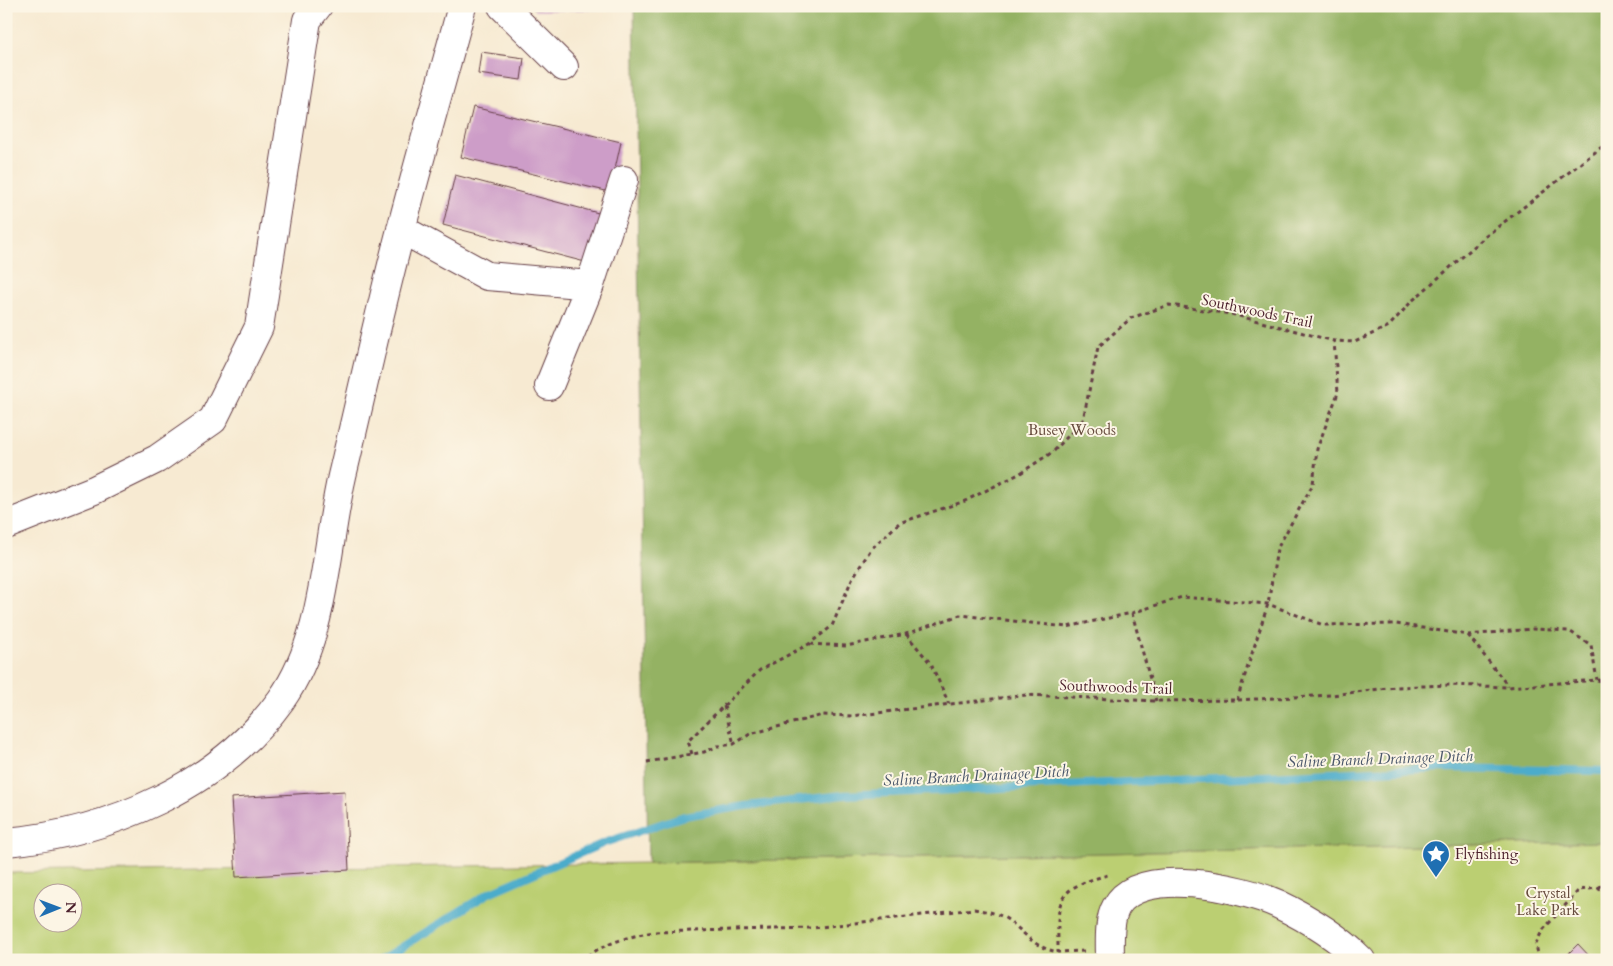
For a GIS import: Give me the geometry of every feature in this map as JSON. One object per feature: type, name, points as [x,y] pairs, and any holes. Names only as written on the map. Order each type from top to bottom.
[{"type":"lane","points":[[6,525],[94,490],[156,459],[213,420],[259,327],[307,20],[318,6]]},
{"type":"lane","points":[[6,842],[65,832],[102,823],[145,806],[187,784],[228,755],[260,726],[282,699],[301,664],[315,620],[341,482],[401,229],[462,6]]},
{"type":"lane","points":[[502,6],[564,67]]},
{"type":"lane","points":[[549,386],[590,284],[624,180]]},
{"type":"lane","points":[[401,229],[487,276],[590,284]]},
{"type":"lane","points":[[1110,960],[1112,920],[1116,907],[1124,897],[1140,887],[1156,884],[1190,884],[1240,891],[1277,904],[1310,922],[1361,960]]},
{"type":"path","name":"Southwoods Trail","points":[[692,754],[688,741],[760,670],[809,644],[832,626],[852,579],[871,548],[899,522],[965,501],[1019,474],[1054,451],[1084,420],[1098,347],[1131,318],[1169,305],[1231,314],[1334,341],[1355,342],[1390,326],[1412,301],[1486,236],[1607,143]]},
{"type":"path","points":[[1237,700],[1268,604],[1278,549],[1313,484],[1317,449],[1338,393],[1334,341]]},
{"type":"path","points":[[809,644],[846,646],[906,634],[960,615],[1067,626],[1132,613],[1182,597],[1268,604],[1323,625],[1396,624],[1468,635],[1533,629],[1569,631],[1591,644],[1597,680]]},
{"type":"path","points":[[1132,613],[1156,700]]},
{"type":"path","points":[[906,634],[930,664],[949,704]]},
{"type":"path","points":[[1468,635],[1508,687]]},
{"type":"path","name":"Southwoods Trail","points":[[647,762],[734,744],[750,734],[823,715],[852,716],[1026,695],[1156,700],[1237,700],[1422,686],[1508,687],[1597,680],[1607,682]]},
{"type":"path","points":[[724,706],[734,744]]},
{"type":"path","points":[[1539,960],[1536,944],[1542,931],[1579,890],[1598,888],[1607,882]]},
{"type":"path","points":[[1598,888],[1607,896]]},
{"type":"path","points":[[581,960],[596,948],[630,936],[653,932],[812,928],[974,909],[994,913],[1007,919],[1032,942],[1045,950],[1058,952]]},
{"type":"green space","name":"Busey Woods","points":[[634,6],[1607,6],[1607,842],[648,863]]},
{"type":"green space","name":"Crystal Lake Park","points":[[1607,842],[1607,960],[6,960],[6,873],[648,863]]},
{"type":"building","points":[[534,6],[626,6],[626,9],[534,11]]},
{"type":"building","points":[[481,52],[524,58],[521,80],[478,74]]},
{"type":"building","points":[[473,107],[621,142],[610,192],[461,157]]},
{"type":"building","points":[[455,175],[602,214],[589,263],[443,225]]},
{"type":"building","points":[[345,791],[349,870],[236,877],[231,798]]},
{"type":"building","points":[[1578,944],[1593,960],[1562,960]]},
{"type":"waterway","name":"Saline Branch Drainage Ditch","points":[[381,960],[489,893],[604,843],[684,816],[746,806],[844,795],[1442,768],[1607,771]]},
{"type":"place","name":"Flyfishing","points":[[1436,878]]}]
